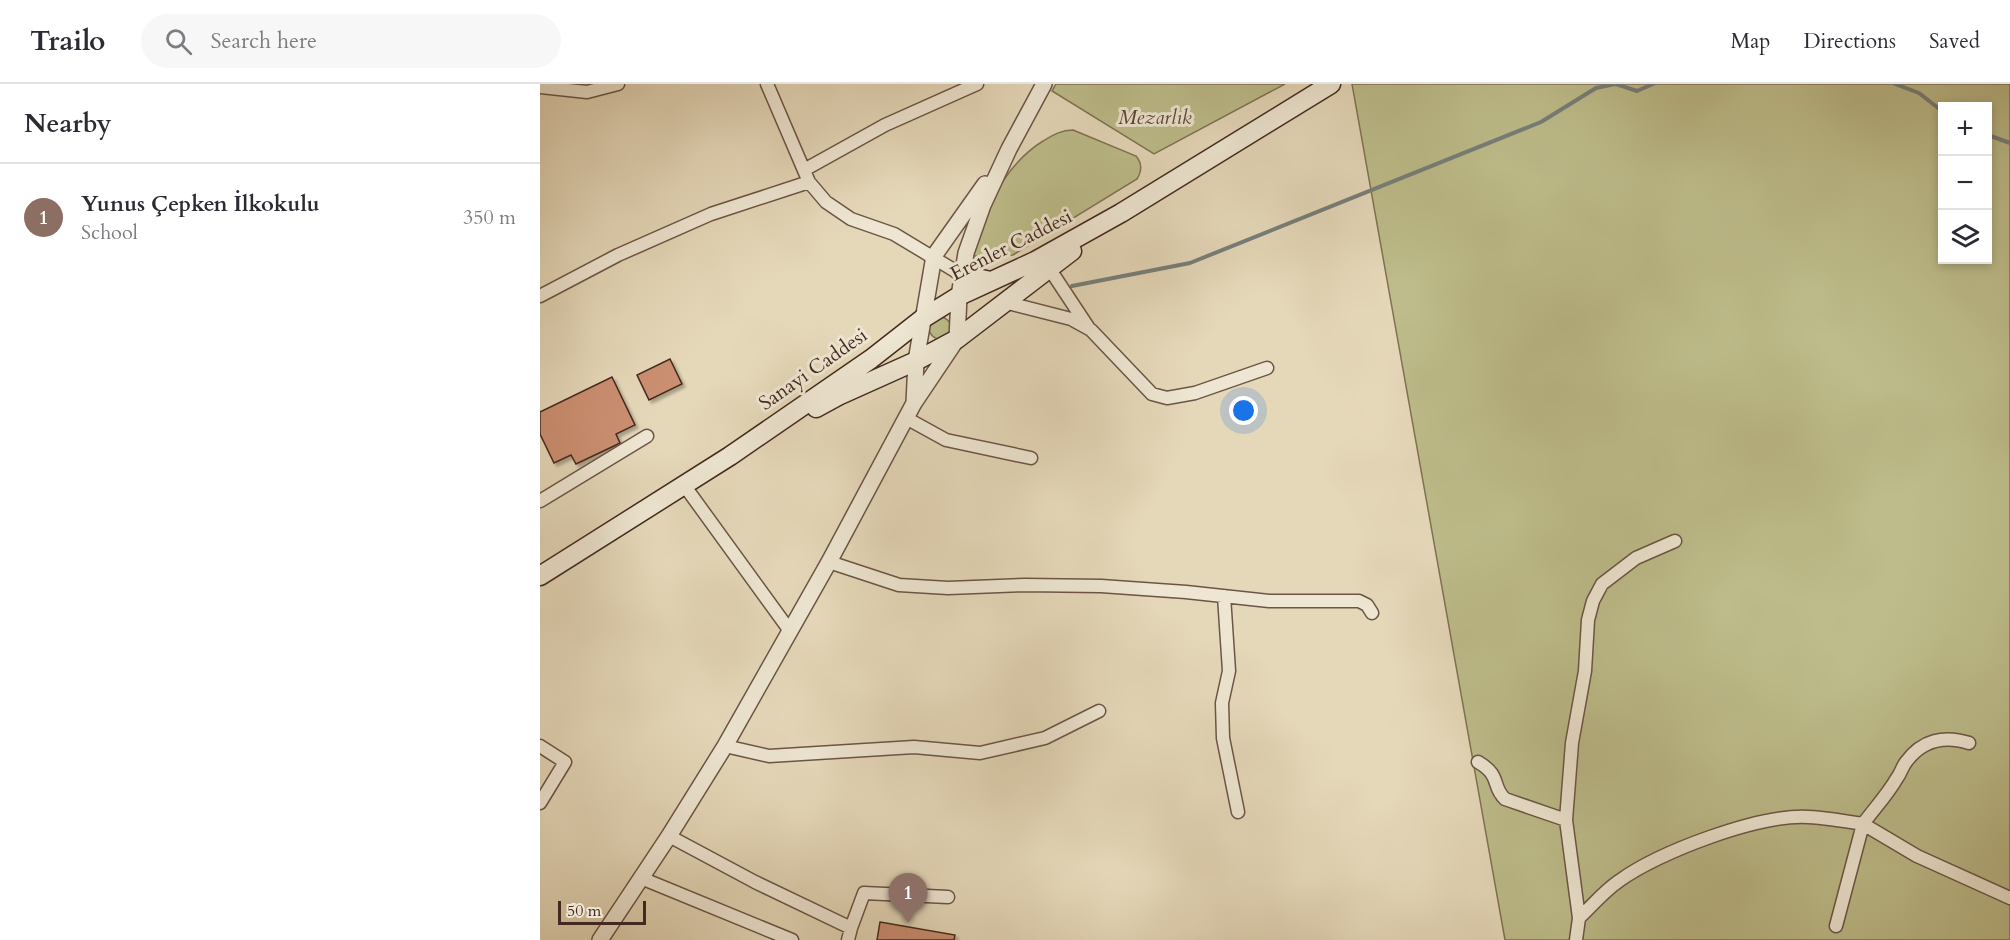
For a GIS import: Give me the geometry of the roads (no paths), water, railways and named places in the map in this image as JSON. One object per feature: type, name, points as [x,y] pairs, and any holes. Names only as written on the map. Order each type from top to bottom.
[{"type":"main road","name":"Erenler Caddesi","points":[[922,319],[959,296],[1035,261],[1121,213],[1331,84]]},
{"type":"main road","name":"Erenler Caddesi","points":[[957,339],[1121,213]]},
{"type":"main road","points":[[963,275],[991,281]]},
{"type":"main road","name":"Sanayi Caddesi","points":[[540,576],[730,456],[871,359],[922,319]]},
{"type":"main road","name":"Sanayi Caddesi","points":[[730,456],[838,396],[957,339]]},
{"type":"street","points":[[540,87],[587,92],[618,84]]},
{"type":"street","points":[[767,84],[806,176],[826,202],[851,219],[894,234],[963,275]]},
{"type":"street","points":[[540,296],[618,255],[806,176],[885,125],[977,84]]},
{"type":"street","points":[[600,940],[725,747],[829,562],[914,403],[957,339],[959,296],[966,253],[983,205],[1009,149],[1044,84]]},
{"type":"street","points":[[914,403],[915,361],[934,256],[1009,149]]},
{"type":"street","points":[[1049,268],[1091,330],[1152,394],[1167,398],[1195,393],[1266,368]]},
{"type":"street","points":[[1004,303],[1071,319],[1091,330]]},
{"type":"street","points":[[906,418],[946,440],[1031,458]]},
{"type":"street","points":[[540,501],[647,436]]},
{"type":"street","points":[[684,485],[790,631]]},
{"type":"street","points":[[1576,940],[1579,918],[1566,820],[1572,743],[1585,671],[1588,620],[1593,601],[1602,584],[1636,558],[1675,541]]},
{"type":"street","points":[[829,562],[899,585],[948,588],[1101,585],[1269,601],[1359,601],[1367,605],[1372,613]]},
{"type":"street","points":[[1224,596],[1229,671],[1222,703],[1222,738],[1238,812]]},
{"type":"street","points":[[725,747],[770,756],[914,747],[980,753],[1045,738],[1099,711]]},
{"type":"street","points":[[1836,926],[1863,824],[1897,778],[1905,763],[1916,750],[1930,741],[1943,738],[1969,743]]},
{"type":"street","points":[[540,746],[565,762],[540,802]]},
{"type":"street","points":[[1478,762],[1493,774],[1501,796],[1505,800],[1566,820]]},
{"type":"street","points":[[1579,918],[1618,881],[1670,853],[1723,833],[1764,822],[1806,816],[1863,824],[1917,856],[2010,898]]},
{"type":"street","points":[[669,836],[849,934],[864,893],[948,897]]},
{"type":"street","points":[[641,878],[792,940]]},
{"type":"waterway","points":[[1072,286],[1190,263],[1541,122],[1596,88],[1615,84]]},
{"type":"waterway","points":[[1616,84],[1637,91],[1653,84]]},
{"type":"waterway","points":[[1895,84],[1919,93],[1938,108]]},
{"type":"waterway","points":[[1992,136],[2010,143]]},
{"type":"place","name":"Yunus Çepken İlkokulu","points":[[908,923]]},
{"type":"park label","name":"Mezarlık","points":[[1155,117]]}]
